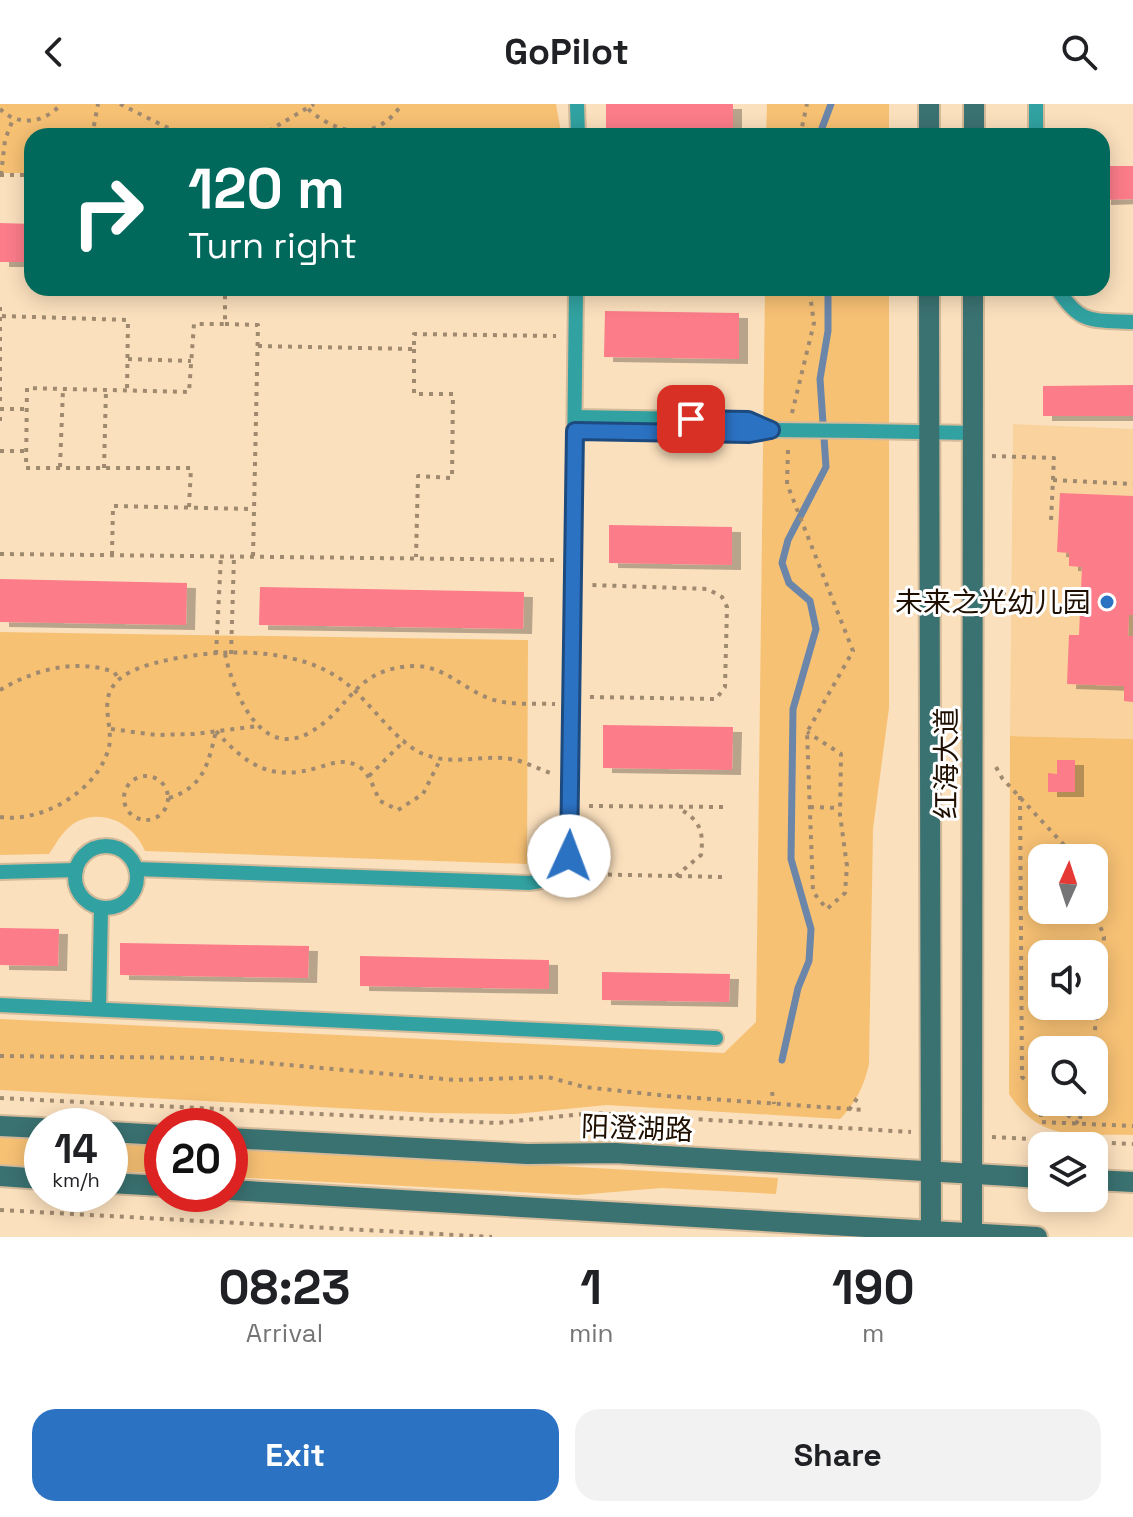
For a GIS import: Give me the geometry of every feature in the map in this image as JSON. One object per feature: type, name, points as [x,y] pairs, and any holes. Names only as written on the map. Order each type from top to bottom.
[{"type":"main road","points":[[929,104],[929,128]]},
{"type":"main road","points":[[974,104],[974,128]]},
{"type":"main road","name":"红海大道","points":[[929,296],[931,1234]]},
{"type":"main road","name":"红海大道","points":[[972,1235],[973,296]]},
{"type":"main road","points":[[0,1126],[24,1127]]},
{"type":"main road","name":"阳澄湖路","points":[[248,1139],[527,1154],[615,1153],[1028,1177]]},
{"type":"main road","points":[[0,1176],[24,1178]]},
{"type":"main road","points":[[1108,1181],[1133,1182]]},
{"type":"main road","points":[[248,1191],[931,1234],[1037,1237]]},
{"type":"lane","points":[[577,104],[578,128]]},
{"type":"lane","points":[[1036,104],[1036,128]]},
{"type":"lane","points":[[136,869],[529,883],[543,882],[564,868],[569,856],[571,780],[576,296]]},
{"type":"lane","points":[[1062,296],[1071,310],[1084,319],[1133,322]]},
{"type":"lane","points":[[575,424],[748,420],[771,430],[974,433]]},
{"type":"lane","points":[[106,846],[125,853],[136,869],[137,879],[129,898],[121,904],[101,908],[84,898],[78,890],[76,870],[87,853],[106,846]]},
{"type":"lane","points":[[0,872],[76,870]]},
{"type":"lane","points":[[99,1009],[101,908]]},
{"type":"lane","points":[[0,1005],[716,1038]]},
{"type":"path","points":[[0,109],[13,119],[43,119],[61,104]]},
{"type":"path","points":[[94,128],[98,104]]},
{"type":"path","points":[[120,104],[168,128]]},
{"type":"path","points":[[274,128],[314,104]]},
{"type":"path","points":[[366,128],[382,123],[402,104]]},
{"type":"path","points":[[802,128],[807,104]]},
{"type":"path","points":[[308,109],[334,128]]},
{"type":"path","points":[[13,119],[5,140],[0,175],[24,175]]},
{"type":"path","points":[[225,296],[225,324]]},
{"type":"path","points":[[791,421],[814,323],[810,296]]},
{"type":"path","points":[[0,307],[0,426]]},
{"type":"path","points":[[2,316],[128,320],[127,391]]},
{"type":"path","points":[[189,507],[191,468],[26,468],[27,388],[189,392],[194,324],[258,325],[253,557]]},
{"type":"path","points":[[416,559],[418,476],[452,478],[453,394],[414,394],[414,334],[576,336]]},
{"type":"path","points":[[258,346],[414,349]]},
{"type":"path","points":[[128,359],[191,361]]},
{"type":"path","points":[[59,468],[63,389]]},
{"type":"path","points":[[104,468],[106,390]]},
{"type":"path","points":[[0,409],[26,409]]},
{"type":"path","points":[[788,443],[787,484],[850,635],[853,651],[807,732],[813,892],[827,909],[845,893],[847,866],[840,808],[841,754],[807,732]]},
{"type":"path","points":[[0,451],[26,451]]},
{"type":"path","points":[[974,456],[1054,458],[1051,521]]},
{"type":"path","points":[[1053,480],[1133,484]]},
{"type":"path","points":[[112,555],[113,506],[254,509]]},
{"type":"path","points":[[0,554],[573,560]]},
{"type":"path","points":[[216,655],[221,556]]},
{"type":"path","points":[[234,557],[228,654],[240,701],[258,726],[276,737],[308,734],[353,690],[381,672],[420,666],[449,675],[500,701],[716,699],[725,687],[727,607],[722,597],[708,589],[573,584]]},
{"type":"path","points":[[974,591],[1063,594]]},
{"type":"path","points":[[0,817],[27,818],[44,813],[77,792],[108,750],[111,729],[108,699],[110,689],[119,679],[159,662],[228,654],[308,662],[353,690],[418,752],[440,760],[510,759],[571,780]]},
{"type":"path","points":[[0,690],[40,672],[83,665],[114,672],[119,679]]},
{"type":"path","points":[[111,729],[156,735],[258,726]]},
{"type":"path","points":[[216,731],[238,756],[258,767],[293,773],[342,761],[357,766],[369,776],[380,801],[398,810],[423,794],[440,760]]},
{"type":"path","points":[[169,798],[159,779],[145,775],[131,780],[123,800],[130,813],[143,820],[163,812],[169,798],[186,792],[201,780],[216,731]]},
{"type":"path","points":[[369,776],[405,740]]},
{"type":"path","points":[[995,765],[1063,844]]},
{"type":"path","points":[[1020,796],[1022,1077],[1028,1082]]},
{"type":"path","points":[[570,806],[724,807]]},
{"type":"path","points":[[676,807],[693,816],[701,828],[703,841],[701,855],[676,876]]},
{"type":"path","points":[[810,807],[840,808]]},
{"type":"path","points":[[555,874],[723,877]]},
{"type":"path","points":[[1094,1036],[1104,937],[1100,924]]},
{"type":"path","points":[[0,1056],[211,1058],[455,1080],[548,1077],[584,1087],[864,1110]]},
{"type":"path","points":[[772,1092],[774,1104]]},
{"type":"path","points":[[849,1110],[858,1097]]},
{"type":"path","points":[[0,1098],[496,1123],[593,1113],[931,1134]]},
{"type":"path","points":[[1041,1116],[1041,1122],[1133,1126]]},
{"type":"path","points":[[1069,1116],[1079,1124]]},
{"type":"path","points":[[1079,1124],[1080,1116]]},
{"type":"path","points":[[974,1136],[1133,1144]]},
{"type":"path","points":[[0,1210],[492,1237]]},
{"type":"shaded area","points":[[0,104],[556,104],[560,128],[24,128],[24,173],[0,173]]},
{"type":"shaded area","points":[[767,104],[889,104],[889,128],[766,128]]},
{"type":"shaded area","points":[[765,296],[889,296],[889,708],[873,829],[869,1064],[859,1094],[840,1119],[607,1105],[515,1114],[430,1113],[0,1090],[0,1019],[724,1053],[756,1022]]},
{"type":"shaded area","points":[[1013,424],[1133,429],[1133,739],[1010,736]]},
{"type":"shaded area","points":[[0,632],[528,640],[527,864],[145,851],[127,827],[109,818],[99,817],[73,824],[49,854],[0,855]]},
{"type":"shaded area","points":[[1010,736],[1133,739],[1133,1135],[1063,1132],[1048,1128],[1028,1116],[1108,1116],[1108,1036],[1028,1036],[1028,1116],[1009,1094]]},
{"type":"shaded area","points":[[0,1135],[24,1137],[24,1166],[0,1165]]},
{"type":"shaded area","points":[[128,1142],[144,1143],[144,1172],[128,1172]]},
{"type":"shaded area","points":[[248,1149],[778,1178],[776,1194],[661,1188],[578,1195],[248,1178]]},
{"type":"building","points":[[606,104],[733,104],[733,128],[606,128]]},
{"type":"building","points":[[1110,166],[1133,166],[1133,199],[1110,200]]},
{"type":"building","points":[[0,223],[24,224],[24,262],[0,262]]},
{"type":"building","points":[[605,311],[739,313],[739,359],[604,357]]},
{"type":"building","points":[[1133,385],[1133,416],[1043,416],[1043,386]]},
{"type":"building","name":"未来之光幼儿园","points":[[1060,493],[1133,496],[1133,615],[1129,615],[1128,636],[1133,636],[1133,702],[1124,701],[1124,686],[1067,684],[1069,635],[1079,635],[1082,567],[1069,566],[1069,553],[1057,552]]},
{"type":"building","points":[[609,525],[732,527],[732,565],[609,563]]},
{"type":"building","points":[[0,579],[187,583],[186,625],[0,622]]},
{"type":"building","points":[[260,587],[524,592],[523,629],[259,625]]},
{"type":"building","points":[[603,725],[733,727],[732,770],[603,768]]},
{"type":"building","points":[[1057,760],[1075,760],[1075,792],[1048,792],[1048,773],[1057,774]]},
{"type":"building","points":[[0,928],[59,929],[58,966],[0,965]]},
{"type":"building","points":[[120,943],[309,946],[308,978],[120,975]]},
{"type":"building","points":[[360,956],[549,960],[549,989],[360,986]]},
{"type":"building","points":[[602,972],[730,974],[729,1002],[602,1000]]},
{"type":"waterway","points":[[822,128],[831,104]]},
{"type":"waterway","points":[[782,1060],[798,988],[809,961],[811,929],[791,859],[793,709],[816,629],[810,601],[789,583],[782,563],[788,540],[826,467],[820,379],[828,331],[828,296]]},
{"type":"place","name":"未来之光幼儿园","points":[[1107,602]]},
{"type":"route","points":[[569,856],[575,431],[749,434],[771,430],[748,420],[691,419]]}]
